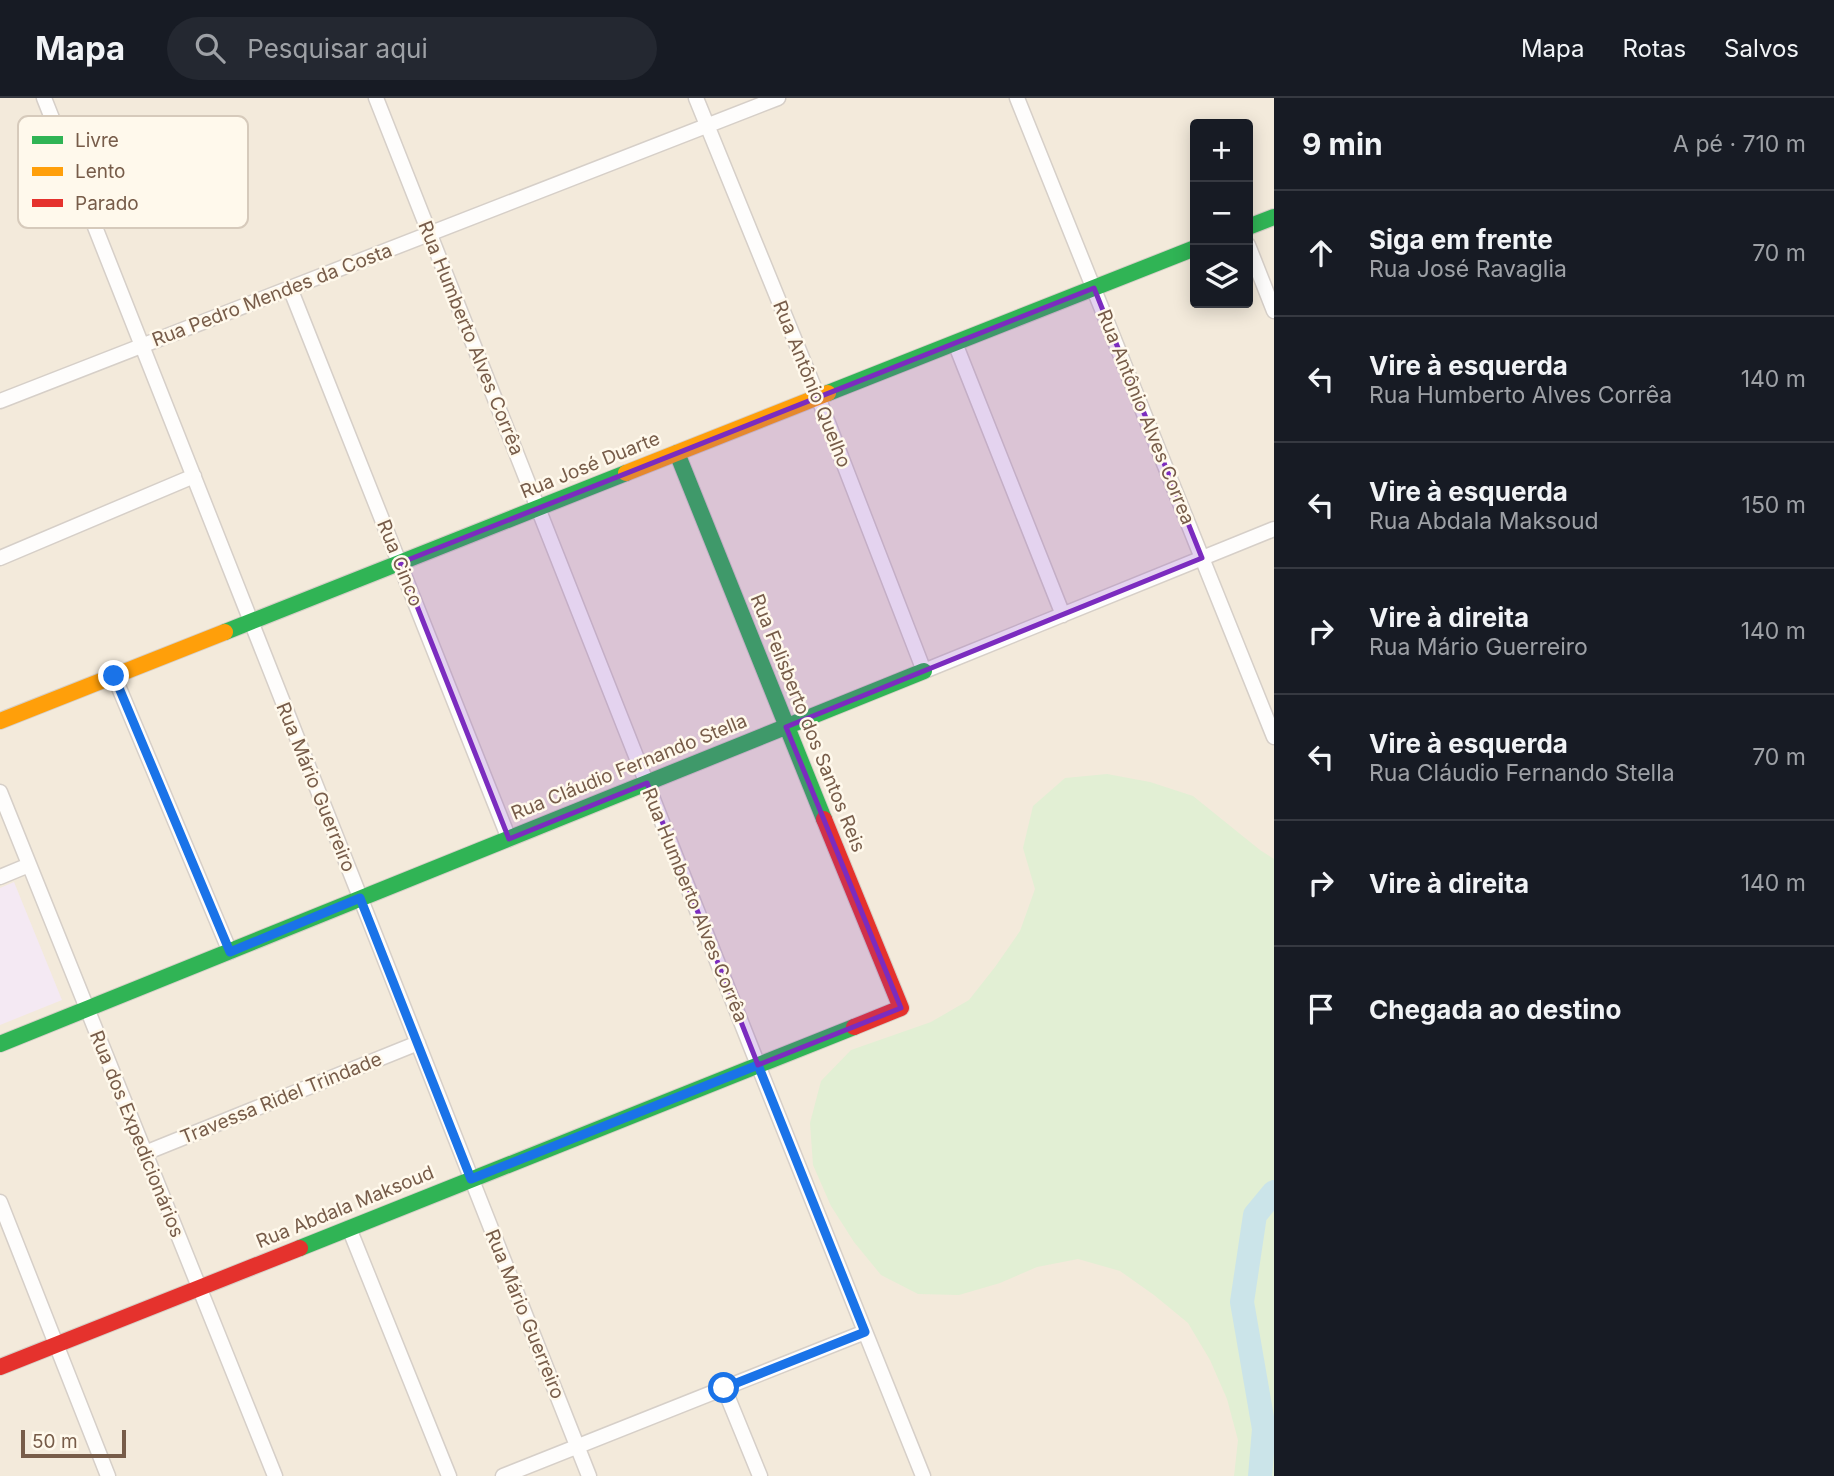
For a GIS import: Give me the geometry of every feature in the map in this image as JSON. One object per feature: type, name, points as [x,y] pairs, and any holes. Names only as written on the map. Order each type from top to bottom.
[{"type":"street","name":"Rua Mário Guerreiro","points":[[44,98],[51,116]]},
{"type":"street","name":"Rua Humberto Alves Corrêa","points":[[376,98],[923,1476]]},
{"type":"street","name":"Rua Antônio Quelho","points":[[696,98],[818,397],[924,671]]},
{"type":"street","name":"Rua Pedro Mendes da Costa","points":[[0,401],[778,98]]},
{"type":"street","name":"Rua Antônio Alves Correa","points":[[1017,98],[1274,737]]},
{"type":"street","points":[[1253,225],[1274,217]]},
{"type":"street","name":"Rua Mário Guerreiro","points":[[95,228],[589,1476]]},
{"type":"street","name":"Rua José Duarte","points":[[0,721],[1190,250]]},
{"type":"street","points":[[1253,258],[1274,311]]},
{"type":"street","name":"Rua Cinco","points":[[290,288],[509,839]]},
{"type":"street","points":[[955,343],[1063,615]]},
{"type":"street","name":"Rua Felisberto dos Santos Reis","points":[[677,453],[901,1008]]},
{"type":"street","points":[[0,558],[194,477]]},
{"type":"street","name":"Rua Cláudio Fernando Stella","points":[[0,1044],[1274,529]]},
{"type":"street","points":[[114,676],[230,952]]},
{"type":"street","name":"Rua dos Expedicionários","points":[[0,792],[275,1476]]},
{"type":"street","points":[[0,877],[29,865]]},
{"type":"street","name":"Rua Abdala Maksoud","points":[[0,1367],[901,1008]]},
{"type":"street","name":"Travessa Ridel Trindade","points":[[145,1153],[418,1043]]},
{"type":"street","points":[[0,1202],[108,1476]]},
{"type":"street","points":[[349,1228],[449,1476]]},
{"type":"street","points":[[503,1476],[865,1332]]},
{"type":"street","points":[[724,1388],[760,1476]]},
{"type":"highlighted area","points":[[1094,288],[1202,558],[786,727],[901,1008],[758,1065],[647,783],[509,839],[400,563]]},
{"type":"shaded area","points":[[0,98],[1274,98],[1274,1476],[0,1476]]},
{"type":"shaded area","points":[[14,882],[62,1000],[0,1025],[0,888]]},
{"type":"green space","points":[[1107,774],[1150,782],[1193,796],[1274,859],[1274,1476],[1234,1476],[1238,1440],[1227,1399],[1210,1360],[1188,1323],[1120,1271],[1078,1259],[1037,1267],[1000,1283],[959,1295],[918,1294],[881,1275],[854,1242],[831,1206],[813,1165],[810,1123],[821,1081],[851,1050],[931,1022],[969,1000],[1020,931],[1035,889],[1023,848],[1033,806],[1065,778]]},
{"type":"waterway","points":[[1260,1476],[1264,1429],[1242,1302],[1255,1215],[1274,1192]]},
{"type":"traffic: fast","points":[[1253,225],[1274,217]]},
{"type":"traffic: fast","points":[[828,393],[1190,250]]},
{"type":"traffic: fast","points":[[677,453],[824,819]]},
{"type":"traffic: fast","points":[[225,632],[626,473]]},
{"type":"traffic: fast","points":[[0,1044],[924,671]]},
{"type":"traffic: fast","points":[[300,1248],[854,1027]]},
{"type":"traffic: slow","points":[[626,473],[828,393]]},
{"type":"traffic: slow","points":[[0,721],[225,632]]},
{"type":"traffic: jam","points":[[824,819],[901,1008],[854,1027]]},
{"type":"traffic: jam","points":[[0,1367],[300,1248]]},
{"type":"route","points":[[114,676],[230,952],[360,898],[471,1179],[758,1065],[865,1332],[724,1388]]}]
